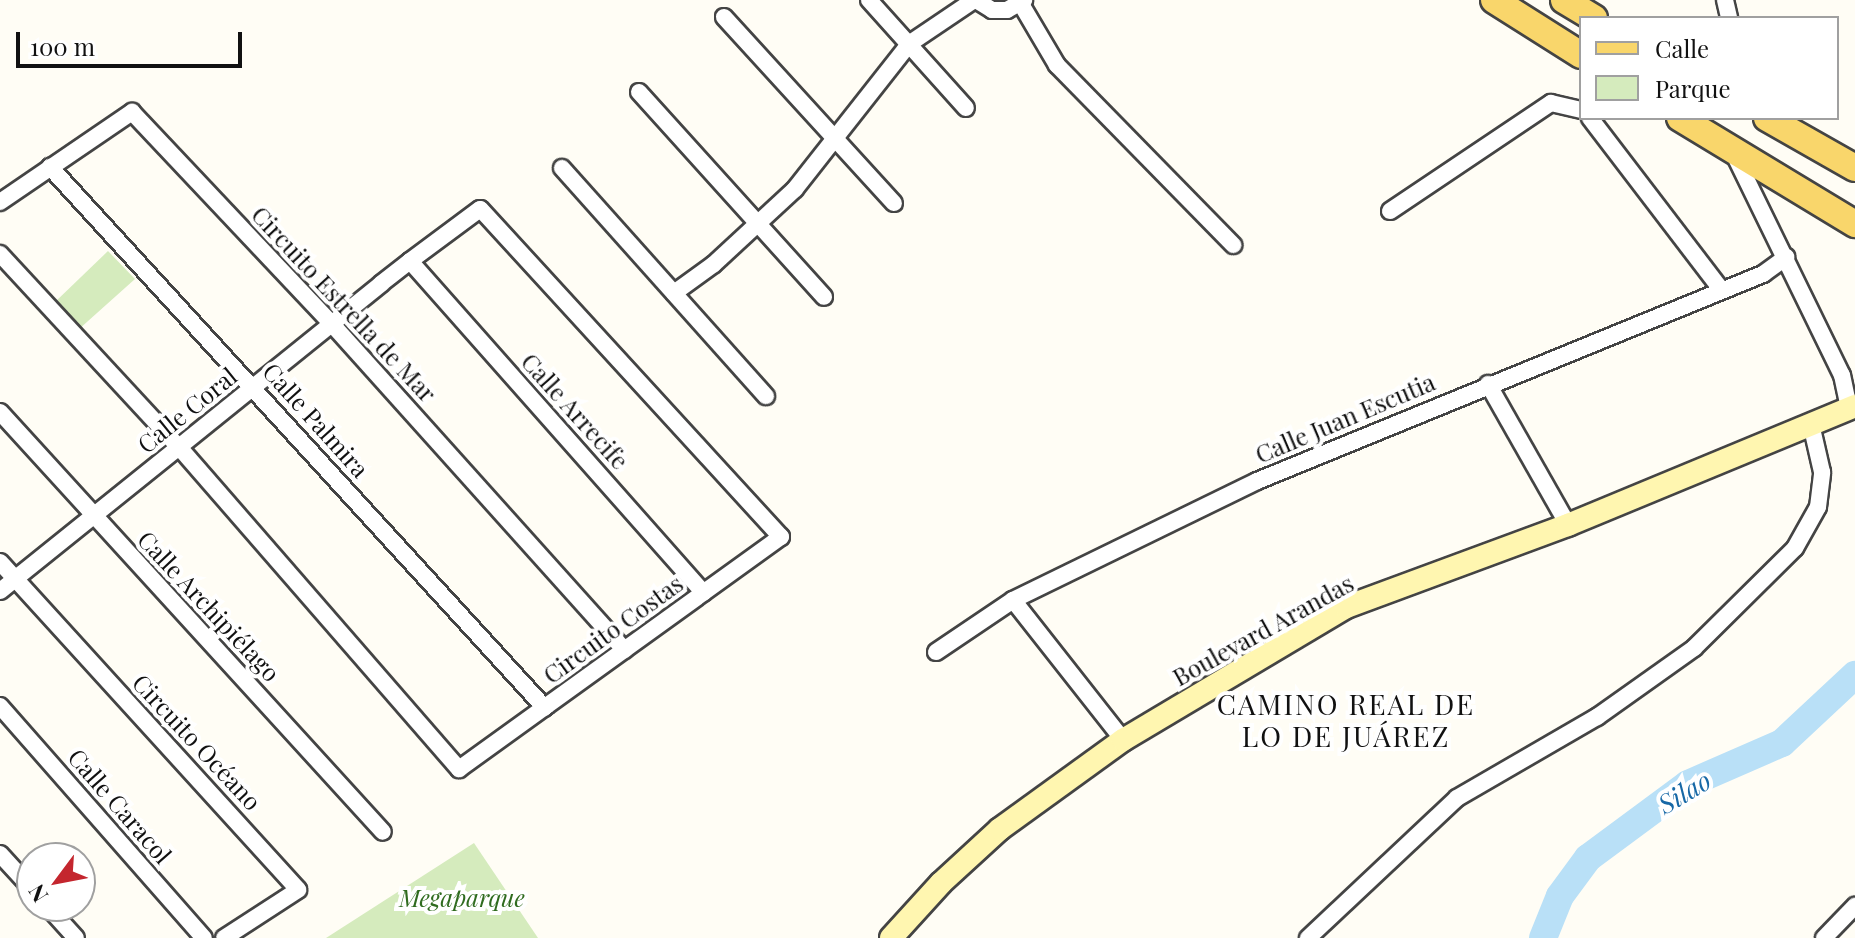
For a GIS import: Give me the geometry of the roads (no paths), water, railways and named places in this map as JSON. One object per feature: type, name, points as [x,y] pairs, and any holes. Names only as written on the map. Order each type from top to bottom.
[{"type":"main road","points":[[1494,0],[1579,54]]},
{"type":"main road","points":[[1564,0],[1591,16]]},
{"type":"main road","points":[[1683,120],[1855,224]]},
{"type":"main road","points":[[1771,120],[1855,168]]},
{"type":"main road","name":"Boulevard Arandas","points":[[891,938],[941,883],[1000,829],[1123,740],[1346,607],[1568,525],[1853,405]]},
{"type":"street","points":[[869,0],[966,108]]},
{"type":"street","points":[[674,293],[714,264],[795,189],[837,140],[909,44],[975,0],[992,10],[1007,10],[1022,2],[1057,65],[1233,245]]},
{"type":"street","points":[[724,17],[894,203]]},
{"type":"street","points":[[639,92],[824,297]]},
{"type":"street","points":[[1390,211],[1551,103],[1579,111]]},
{"type":"street","name":"Circuito Estrella de Mar","points":[[0,202],[132,112],[332,324],[624,650]]},
{"type":"street","points":[[1589,120],[1720,288]]},
{"type":"street","points":[[1732,149],[1842,375],[1853,405]]},
{"type":"street","name":"Calle Palmira","points":[[50,167],[545,708]]},
{"type":"street","points":[[562,168],[766,396]]},
{"type":"street","name":"Calle Coral","points":[[0,591],[410,261],[480,209]]},
{"type":"street","name":"Circuito Costas","points":[[179,447],[459,769],[781,537],[480,209]]},
{"type":"street","points":[[0,254],[179,447]]},
{"type":"street","name":"Calle Juan Escutia","points":[[936,652],[1013,600],[1257,481],[1720,288],[1763,274],[1786,257]]},
{"type":"street","name":"Calle Arrecife","points":[[410,261],[704,593]]},
{"type":"street","points":[[1488,384],[1568,525]]},
{"type":"street","name":"Calle Archipiélago","points":[[0,412],[383,832]]},
{"type":"street","points":[[1308,938],[1457,798],[1597,717],[1694,648],[1795,548],[1818,507],[1822,472],[1811,424]]},
{"type":"street","name":"Circuito Océano","points":[[0,562],[298,890],[224,938]]},
{"type":"street","points":[[1013,600],[1123,740]]},
{"type":"street","name":"Calle Caracol","points":[[0,706],[204,938]]},
{"type":"street","points":[[0,854],[16,872]]},
{"type":"street","points":[[1824,938],[1855,906]]},
{"type":"street","points":[[62,922],[76,938]]},
{"type":"waterway","name":"Silao","points":[[1543,938],[1560,896],[1588,858],[1688,784],[1782,743],[1855,675]]},
{"type":"district","name":"CAMINO REAL DE LO DE JUÁREZ","points":[[1346,720]]},
{"type":"park label","name":"Megaparque","points":[[462,898]]}]
